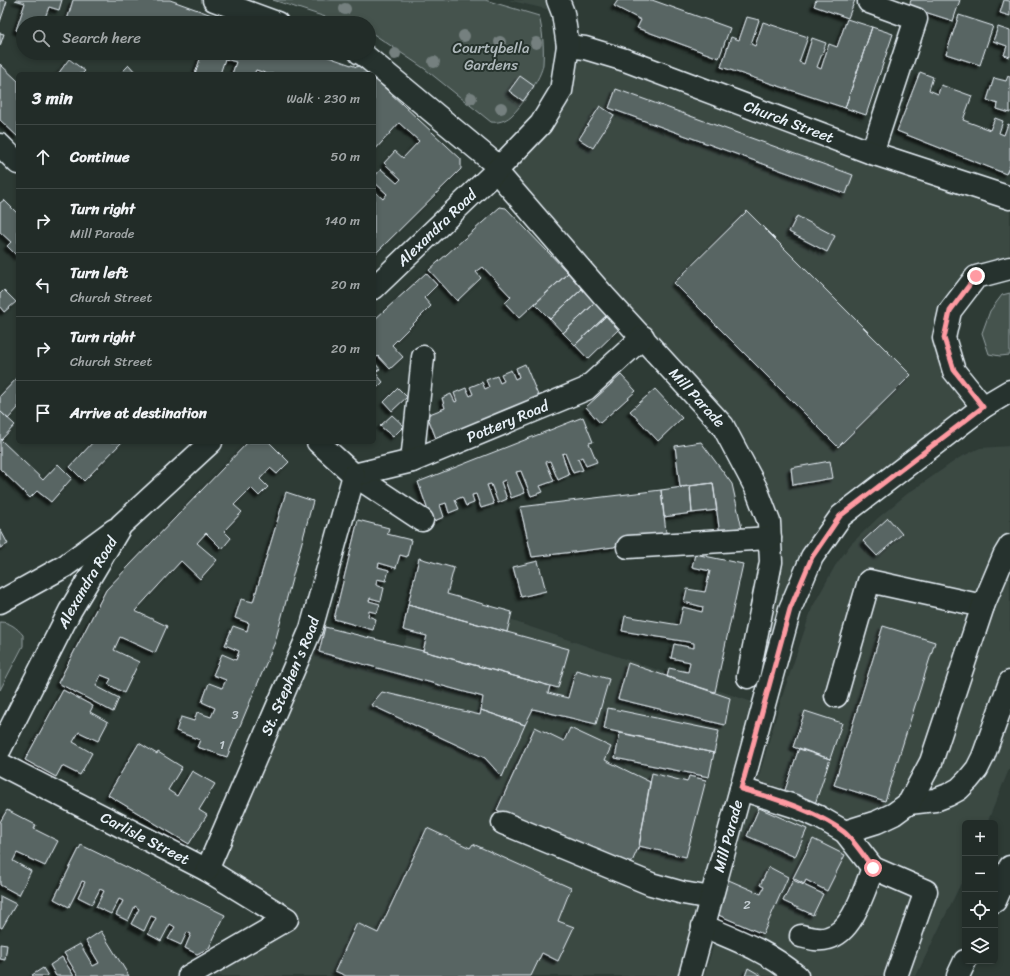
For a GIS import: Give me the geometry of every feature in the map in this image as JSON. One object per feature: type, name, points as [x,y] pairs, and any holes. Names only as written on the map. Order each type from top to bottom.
[{"type":"street","points":[[214,0],[259,16]]},
{"type":"street","name":"Alexandra Road","points":[[376,286],[498,169],[541,124],[561,91],[568,46],[563,13],[558,0]]},
{"type":"street","points":[[869,2],[916,19],[872,153]]},
{"type":"street","name":"Church Street","points":[[568,46],[585,48],[625,60],[872,153],[1010,198]]},
{"type":"street","name":"Mill Parade","points":[[370,60],[498,169],[604,296],[723,426],[756,488],[770,522],[771,562],[748,677]]},
{"type":"street","points":[[0,145],[16,161]]},
{"type":"street","points":[[983,407],[954,370],[944,338],[950,311],[976,276],[1010,268]]},
{"type":"street","name":"Pottery Road","points":[[354,475],[412,461],[586,389],[643,337]]},
{"type":"street","points":[[412,461],[423,357]]},
{"type":"street","name":"Mill Parade","points":[[690,976],[790,609],[812,557],[840,516],[983,407],[1010,391]]},
{"type":"street","name":"Alexandra Road","points":[[0,749],[70,611],[121,525],[209,444]]},
{"type":"street","points":[[320,444],[354,475],[422,520]]},
{"type":"street","name":"St. Stephen's Road","points":[[207,870],[311,629],[354,475]]},
{"type":"street","points":[[0,602],[66,566],[121,525]]},
{"type":"street","points":[[628,547],[770,538]]},
{"type":"street","points":[[845,832],[878,822],[894,814],[909,803],[931,762],[983,606],[1004,556],[1010,546]]},
{"type":"street","points":[[836,696],[869,581],[983,606]]},
{"type":"street","points":[[909,803],[935,800],[948,795],[959,789],[968,780],[977,769],[983,756],[1010,682]]},
{"type":"street","name":"Carlisle Street","points":[[0,764],[207,870],[286,919],[189,976]]},
{"type":"street","points":[[741,789],[794,806],[819,817],[845,832],[873,868],[926,891],[896,976]]},
{"type":"street","points":[[503,823],[651,884],[683,893],[711,898]]},
{"type":"street","points":[[998,894],[1010,867]]},
{"type":"street","points":[[801,936],[820,939],[828,938],[836,935],[845,928],[851,920],[873,868]]},
{"type":"street","points":[[704,926],[753,946],[772,957],[797,976]]},
{"type":"street","points":[[958,976],[964,964]]},
{"type":"shaded area","points":[[509,0],[558,0],[563,13],[512,1]]},
{"type":"shaded area","points":[[568,46],[1010,198],[1010,268],[976,277],[944,338],[983,407],[841,516],[812,557],[684,976],[189,976],[286,919],[207,870],[311,629],[404,645],[421,590],[764,706],[748,677],[769,522],[723,426],[496,171],[541,124]]},
{"type":"shaded area","points":[[1010,446],[1010,767],[988,820],[962,820],[962,881],[916,976],[704,976],[715,941],[725,919],[716,914],[737,835],[754,793],[781,700],[812,608],[835,566],[851,544],[878,518],[907,494],[959,458],[980,448]]},
{"type":"green space","name":"Courtybella Gardens","points":[[273,0],[485,0],[539,16],[543,46],[542,70],[530,92],[515,112],[504,120],[499,122],[491,122],[425,69],[376,36],[376,16],[322,16]]},
{"type":"green space","points":[[1010,293],[1010,355],[1000,356],[989,354],[982,333],[990,311],[1002,295]]},
{"type":"green space","points":[[0,622],[10,624],[21,632],[23,635],[23,646],[0,690]]},
{"type":"building","points":[[0,0],[7,1],[0,22]]},
{"type":"building","points":[[15,0],[62,0],[59,10],[49,7],[46,16],[21,16],[25,3]]},
{"type":"building","points":[[73,0],[170,0],[215,16],[68,16]]},
{"type":"building","points":[[618,0],[652,0],[730,28],[719,58],[637,28],[641,20],[614,6]]},
{"type":"building","points":[[816,0],[855,0],[848,18],[814,6]]},
{"type":"building","points":[[911,0],[960,0],[953,21],[909,7]]},
{"type":"building","points":[[1004,0],[1010,1],[1010,16],[1000,13]]},
{"type":"building","points":[[959,15],[993,26],[980,65],[946,54]]},
{"type":"building","points":[[747,17],[759,20],[751,44],[755,46],[763,22],[808,37],[799,62],[804,64],[812,38],[826,43],[817,67],[821,69],[829,44],[837,47],[847,19],[872,27],[845,108],[721,67],[731,37],[739,40]]},
{"type":"building","points":[[872,27],[893,34],[866,115],[845,108]]},
{"type":"building","points":[[998,27],[1010,31],[1010,57],[1004,55],[1007,46],[993,41]]},
{"type":"building","points":[[0,33],[4,34],[0,46]]},
{"type":"building","points":[[68,60],[85,71],[84,72],[59,72]]},
{"type":"building","points":[[200,60],[225,60],[221,72],[196,72]]},
{"type":"building","points":[[229,60],[337,60],[357,67],[360,65],[368,72],[262,72],[256,70],[255,72],[233,72],[236,62]]},
{"type":"building","points":[[0,64],[16,79],[16,135],[0,120]]},
{"type":"building","points":[[129,65],[135,72],[122,72]]},
{"type":"building","points":[[920,72],[933,77],[929,90],[938,94],[941,85],[972,96],[963,120],[990,130],[995,118],[1003,121],[999,133],[1004,135],[1008,124],[1010,125],[1010,165],[1006,174],[897,131]]},
{"type":"building","points":[[520,76],[534,86],[523,101],[509,91]]},
{"type":"building","points":[[1008,76],[1010,77],[1010,113],[997,109],[998,104],[987,100],[994,78],[1006,81]]},
{"type":"building","points":[[376,80],[461,159],[461,169],[376,253],[376,193],[383,199],[387,194],[376,184],[376,175],[381,169],[397,183],[401,179],[384,163],[395,151],[403,158],[419,141],[399,123],[376,149]]},
{"type":"building","points":[[616,89],[853,175],[846,194],[609,108]]},
{"type":"building","points":[[600,106],[614,115],[593,148],[579,139]]},
{"type":"building","points":[[4,200],[16,212],[16,255],[7,246],[11,242],[0,232],[0,203]]},
{"type":"building","points":[[500,207],[506,208],[568,273],[519,318],[505,303],[511,297],[483,267],[476,272],[481,278],[457,301],[429,270]]},
{"type":"building","points":[[747,211],[911,375],[838,447],[674,283]]},
{"type":"building","points":[[797,216],[835,236],[827,252],[789,232]]},
{"type":"building","points":[[426,273],[437,285],[424,298],[431,306],[392,345],[403,357],[390,369],[378,356],[376,358],[376,318]]},
{"type":"building","points":[[568,273],[582,289],[550,319],[535,304]]},
{"type":"building","points":[[582,289],[595,303],[563,333],[550,319]]},
{"type":"building","points":[[4,290],[16,302],[4,312],[0,307],[0,294]]},
{"type":"building","points":[[595,303],[607,315],[575,345],[563,333]]},
{"type":"building","points":[[607,315],[619,329],[588,359],[575,345]]},
{"type":"building","points":[[376,364],[380,369],[376,371]]},
{"type":"building","points":[[525,364],[540,400],[437,441],[427,415],[445,408],[442,398],[451,394],[455,402],[457,401],[454,393],[466,388],[470,396],[473,394],[470,387],[482,382],[485,389],[489,387],[486,380],[497,376],[500,383],[504,381],[501,374],[511,370],[515,379],[519,377],[516,368]]},
{"type":"building","points":[[376,373],[383,382],[376,389]]},
{"type":"building","points":[[621,375],[636,391],[600,423],[586,407]]},
{"type":"building","points":[[16,379],[16,410],[8,419],[0,411],[0,396]]},
{"type":"building","points":[[398,388],[407,397],[392,411],[384,402]]},
{"type":"building","points":[[655,389],[682,418],[658,441],[630,411]]},
{"type":"building","points":[[0,411],[15,425],[1,440],[43,480],[58,464],[72,478],[51,502],[37,491],[30,498],[0,469]]},
{"type":"building","points":[[392,415],[404,426],[393,437],[380,426]]},
{"type":"building","points":[[583,417],[593,442],[589,443],[597,462],[586,466],[582,457],[578,459],[583,470],[573,473],[565,453],[562,454],[569,475],[558,480],[550,461],[546,462],[554,481],[540,486],[543,492],[531,496],[521,471],[516,472],[525,493],[511,498],[505,480],[501,482],[507,499],[498,503],[491,484],[487,485],[494,504],[481,508],[476,494],[472,495],[474,503],[466,506],[462,497],[455,500],[459,509],[449,513],[446,503],[440,505],[444,517],[432,522],[418,482]]},
{"type":"building","points":[[701,442],[732,484],[743,533],[720,535],[713,483],[680,487],[675,446]]},
{"type":"building","points":[[91,444],[120,444],[84,481],[70,467]]},
{"type":"building","points":[[246,444],[271,444],[289,462],[277,474],[270,468],[260,479],[268,487],[259,496],[251,488],[234,505],[242,512],[224,531],[231,538],[222,549],[206,533],[197,543],[217,560],[200,579],[181,561],[135,611],[167,626],[155,653],[120,637],[114,650],[139,662],[124,693],[108,684],[111,679],[101,675],[96,686],[119,698],[113,712],[58,683],[106,590]]},
{"type":"building","points":[[830,461],[833,478],[793,485],[791,468]]},
{"type":"building","points":[[713,483],[717,510],[692,513],[690,486]]},
{"type":"building","points":[[690,486],[692,513],[664,517],[661,490]]},
{"type":"building","points":[[661,490],[667,540],[617,545],[614,547],[532,557],[520,507]]},
{"type":"building","points":[[286,492],[313,501],[275,642],[227,757],[197,747],[200,740],[176,731],[181,717],[194,721],[197,712],[211,717],[215,708],[202,702],[209,683],[222,688],[226,680],[213,675],[222,654],[236,660],[239,651],[225,645],[233,626],[247,631],[249,623],[235,618],[241,599],[253,602]]},
{"type":"building","points":[[888,518],[902,534],[877,556],[863,541]]},
{"type":"building","points":[[358,520],[389,528],[387,534],[411,540],[407,557],[400,555],[396,568],[379,563],[378,567],[389,570],[386,581],[377,579],[376,585],[384,588],[381,601],[370,598],[369,601],[380,604],[377,613],[369,611],[368,616],[376,619],[373,630],[334,619]]},
{"type":"building","points":[[0,529],[8,544],[0,548]]},
{"type":"building","points":[[695,554],[743,564],[715,692],[667,677],[669,668],[688,672],[690,662],[671,658],[674,644],[694,648],[694,643],[622,631],[625,616],[679,625],[683,607],[702,612],[703,607],[684,602],[687,589],[705,592],[710,571],[692,567]]},
{"type":"building","points":[[419,558],[454,568],[447,594],[512,612],[507,632],[408,605]]},
{"type":"building","points":[[538,561],[546,591],[521,597],[513,567]]},
{"type":"building","points":[[408,605],[569,649],[558,688],[423,651],[427,636],[403,630]]},
{"type":"building","points":[[883,626],[935,642],[885,801],[834,785]]},
{"type":"building","points":[[325,627],[423,651],[550,686],[548,693],[568,698],[576,670],[609,679],[596,724],[533,709],[525,725],[481,710],[483,697],[319,652]]},
{"type":"building","points":[[628,663],[730,698],[725,725],[618,699]]},
{"type":"building","points":[[63,690],[93,706],[90,712],[108,722],[98,741],[79,732],[73,742],[92,753],[80,775],[62,766],[56,777],[25,760]]},
{"type":"building","points":[[382,692],[480,715],[481,710],[525,725],[502,777],[485,758],[371,705]]},
{"type":"building","points":[[608,708],[719,731],[714,753],[604,729]]},
{"type":"building","points":[[805,711],[842,723],[830,759],[793,747]]},
{"type":"building","points":[[535,727],[564,741],[570,728],[611,747],[605,760],[650,782],[639,846],[628,871],[497,810]]},
{"type":"building","points":[[620,733],[714,753],[709,777],[615,758]]},
{"type":"building","points":[[139,743],[157,754],[158,752],[182,767],[168,790],[177,796],[192,771],[215,784],[199,810],[207,815],[189,844],[108,795]]},
{"type":"building","points":[[799,748],[830,759],[815,804],[784,793]]},
{"type":"building","points":[[652,773],[687,782],[689,776],[706,780],[686,857],[639,846]]},
{"type":"building","points":[[759,808],[807,829],[795,857],[747,836]]},
{"type":"building","points":[[7,810],[36,825],[34,829],[58,841],[45,866],[17,853],[13,861],[31,871],[19,895],[0,885],[0,822]]},
{"type":"building","points":[[427,828],[470,848],[473,844],[571,888],[558,921],[574,927],[558,961],[542,953],[531,976],[346,976],[335,971],[357,923],[378,933]]},
{"type":"building","points":[[813,839],[845,855],[827,891],[806,880],[804,884],[793,878]]},
{"type":"building","points":[[81,845],[225,915],[209,948],[197,954],[185,948],[191,934],[187,932],[181,945],[168,939],[175,927],[170,924],[161,941],[148,934],[156,918],[151,916],[144,931],[131,924],[139,909],[135,906],[128,921],[116,915],[123,901],[119,899],[111,914],[96,907],[104,891],[100,889],[92,904],[78,897],[85,882],[82,881],[69,907],[54,899]]},
{"type":"building","points":[[769,867],[788,877],[763,934],[716,914],[724,878],[761,894],[764,887],[760,885]]},
{"type":"building","points":[[793,880],[823,894],[813,915],[783,901]]},
{"type":"building","points":[[0,896],[16,904],[2,928],[0,927]]},
{"type":"building","points":[[101,931],[129,976],[78,976],[64,953],[80,944],[93,966],[99,963],[86,941]]},
{"type":"building","points":[[0,944],[7,945],[5,960],[0,959]]},
{"type":"building","points":[[62,957],[74,976],[56,976],[50,965]]},
{"type":"building","points":[[43,968],[48,976],[32,975]]},
{"type":"building","points":[[748,968],[762,976],[745,976]]},
{"type":"route","points":[[873,868],[845,832],[819,817],[794,806],[741,789],[790,609],[812,557],[840,516],[983,407],[954,370],[944,338],[950,311],[976,276]]}]
